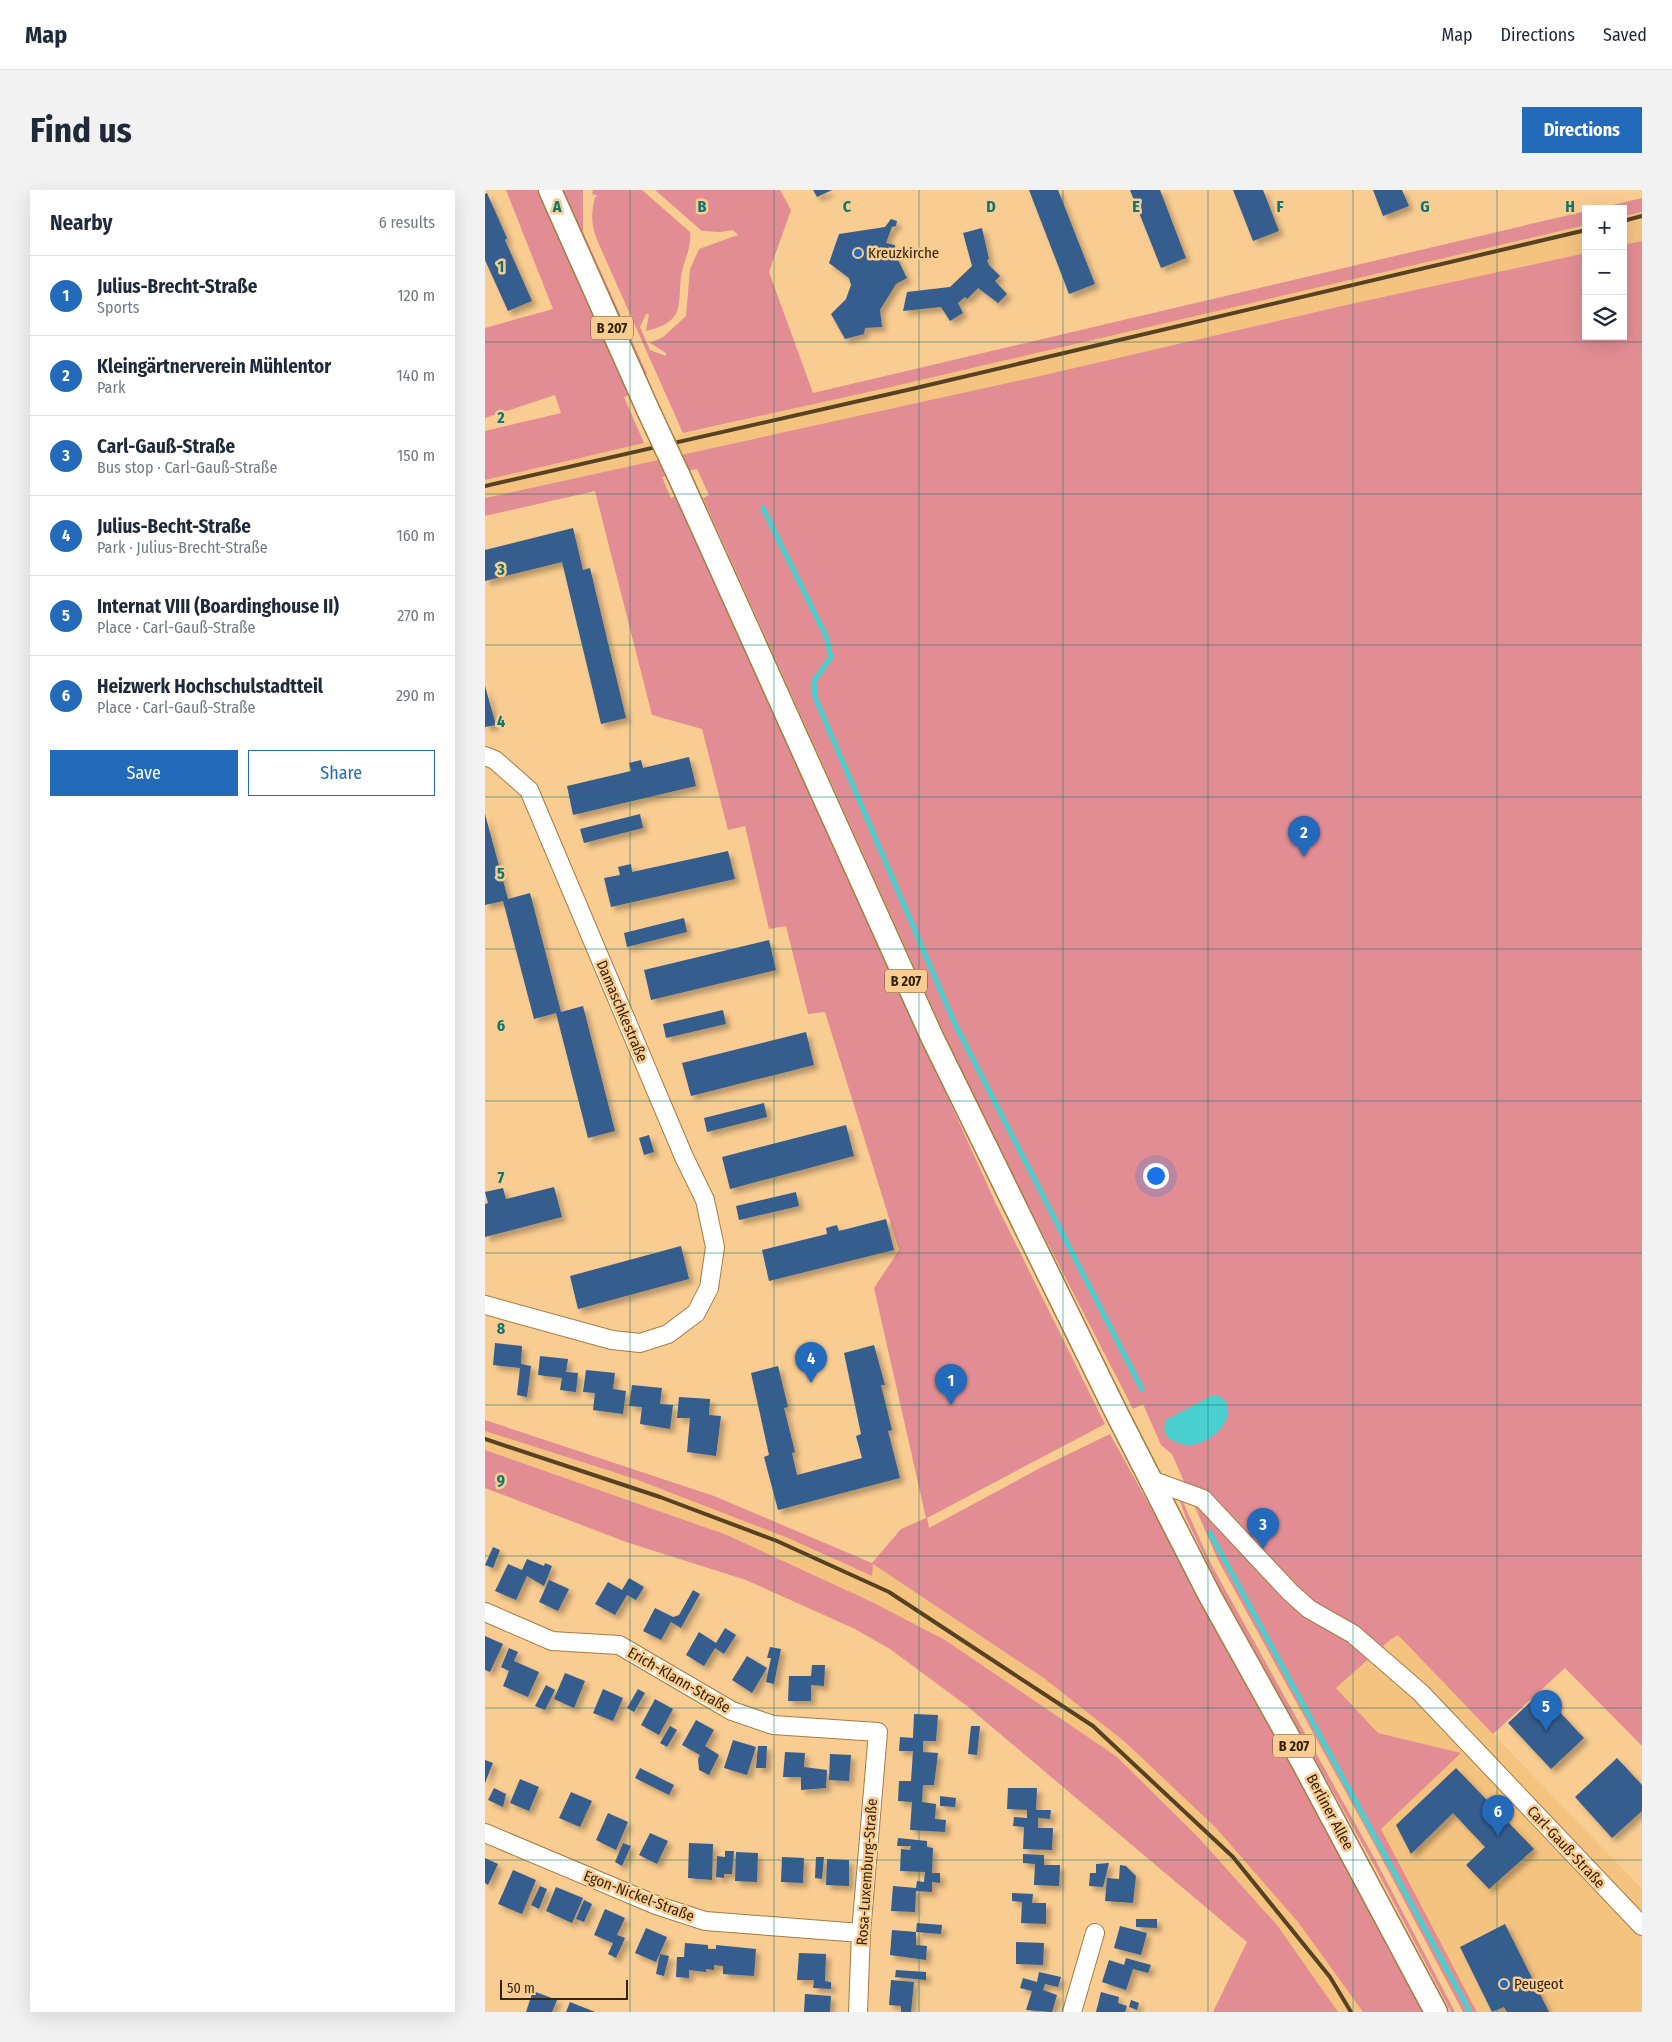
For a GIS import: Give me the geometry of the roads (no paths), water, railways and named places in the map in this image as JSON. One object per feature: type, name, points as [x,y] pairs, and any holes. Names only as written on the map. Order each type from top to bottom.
[{"type":"main road","name":"B 207","points":[[550,190],[932,1037],[1151,1480]]},
{"type":"main road","name":"Berliner Allee","points":[[1151,1480],[1210,1596],[1303,1763],[1436,2012]]},
{"type":"street","name":"Damaschkestraße","points":[[485,756],[495,760],[529,790],[684,1157],[705,1200],[715,1247],[709,1288],[696,1313],[668,1334],[640,1342],[612,1340],[485,1305]]},
{"type":"street","name":"Carl-Gauß-Straße","points":[[1151,1480],[1203,1499],[1290,1592],[1309,1609],[1353,1634],[1421,1692],[1642,1926]]},
{"type":"street","name":"Erich-Klann-Straße","points":[[485,1612],[552,1641],[619,1646],[732,1711],[773,1725],[878,1732]]},
{"type":"street","name":"Rosa-Luxemburg-Straße","points":[[858,2012],[861,1933],[878,1732]]},
{"type":"street","name":"Egon-Nickel-Straße","points":[[485,1832],[656,1905],[705,1921],[861,1933]]},
{"type":"street","points":[[1071,2012],[1095,1933]]},
{"type":"water","points":[[1211,1396],[1219,1396],[1226,1401],[1228,1413],[1223,1426],[1213,1436],[1194,1445],[1177,1443],[1168,1438],[1164,1429],[1166,1420]]},
{"type":"waterway","points":[[763,508],[826,636],[831,657],[814,681],[815,697],[955,1024],[1142,1389]]},
{"type":"waterway","points":[[1210,1533],[1470,2012]]},
{"type":"railway","points":[[1627,220],[1642,216]]},
{"type":"railway","points":[[485,486],[916,388],[1582,231]]},
{"type":"railway","points":[[485,1439],[660,1497],[777,1541],[889,1592],[1093,1726],[1233,1857],[1330,1977],[1351,2012]]},
{"type":"place","name":"Kreuzkirche","points":[[858,253]]},
{"type":"place","name":"Kleingärtnerverein Mühlentor","points":[[1304,857]]},
{"type":"place","name":"Julius-Becht-Straße","points":[[811,1383]]},
{"type":"place","name":"Julius-Brecht-Straße","points":[[951,1405]]},
{"type":"place","name":"Carl-Gauß-Straße","points":[[1263,1549]]},
{"type":"place","name":"Internat VIII (Boardinghouse II)","points":[[1546,1731]]},
{"type":"place","name":"Heizwerk Hochschulstadtteil","points":[[1498,1836]]},
{"type":"place","name":"Peugeot","points":[[1504,1984]]}]
